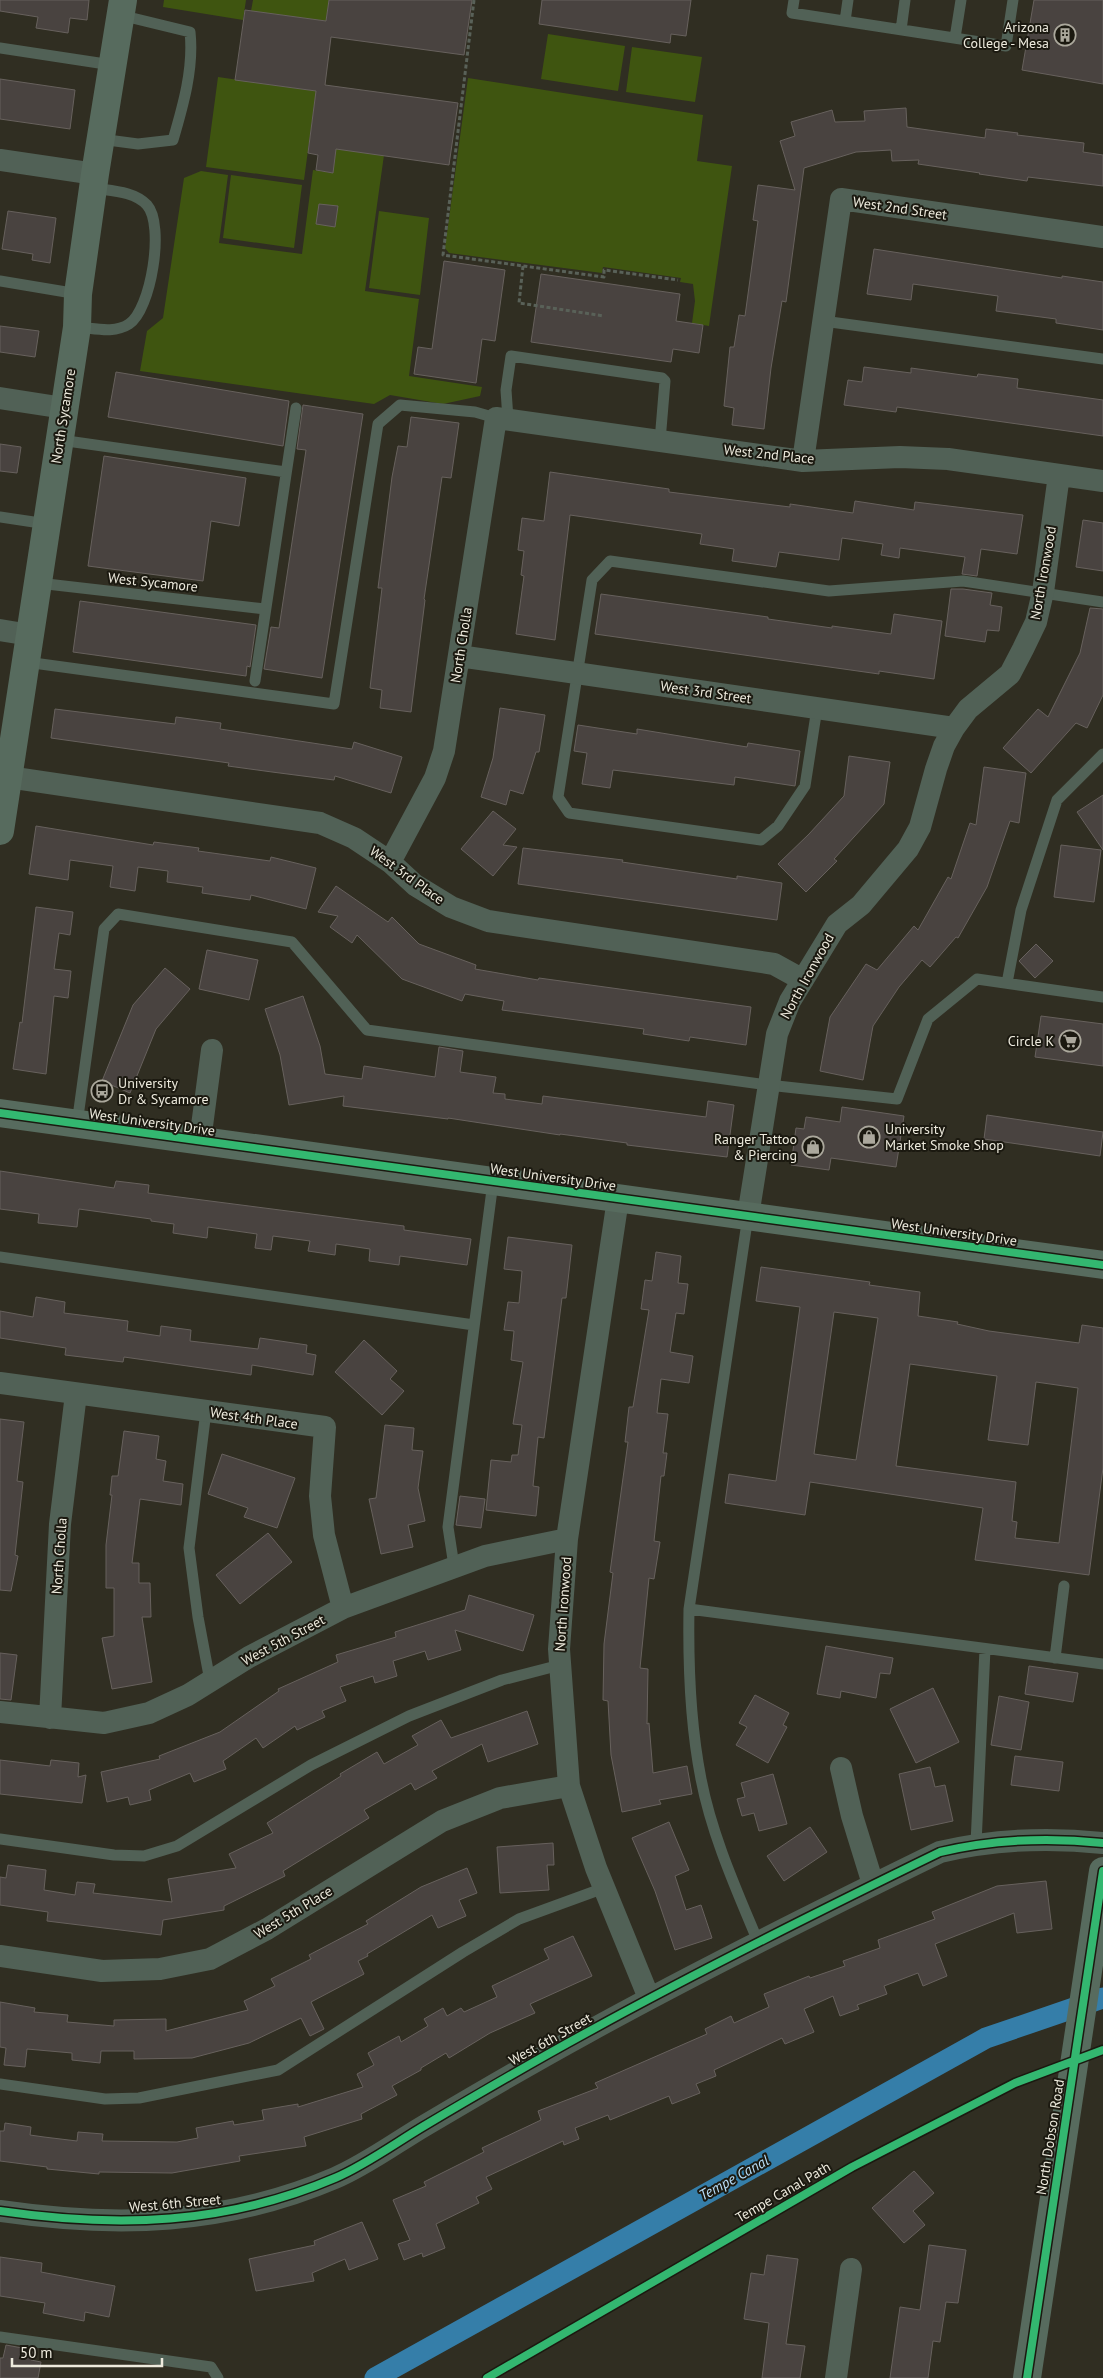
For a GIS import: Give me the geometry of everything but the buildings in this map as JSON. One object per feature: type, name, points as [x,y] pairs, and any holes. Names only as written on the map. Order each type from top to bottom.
[{"type":"main road","name":"North Sycamore","points":[[0,831],[7,759],[26,662],[60,440],[77,327],[78,294],[121,8]]},
{"type":"main road","name":"West University Drive","points":[[0,1113],[1103,1265]]},
{"type":"main road","name":"North Dobson Road","points":[[1027,2378],[1103,1871]]},
{"type":"street","points":[[0,160],[94,181]]},
{"type":"street","name":"West 2nd Street","points":[[803,460],[841,199],[1103,237]]},
{"type":"street","points":[[0,398],[64,408]]},
{"type":"street","name":"West 2nd Place","points":[[502,419],[803,460],[900,457],[948,459],[1103,481]]},
{"type":"street","name":"North Cholla","points":[[390,862],[435,778],[444,750],[502,419]]},
{"type":"street","name":"North Ironwood","points":[[748,1216],[777,1034],[790,1002],[837,924],[861,906],[908,849],[920,827],[936,769],[944,746],[954,728],[968,709],[1010,674],[1036,622],[1043,592],[1059,475]]},
{"type":"street","points":[[0,630],[30,635]]},
{"type":"street","name":"West 3rd Street","points":[[459,656],[954,728]]},
{"type":"street","name":"West 3rd Place","points":[[7,759],[320,823],[354,838],[390,862],[415,885],[451,907],[488,921],[774,964],[803,980]]},
{"type":"street","name":"West University Drive","points":[[200,1141],[212,1050]]},
{"type":"street","name":"North Ironwood","points":[[618,1199],[567,1538],[559,1649],[569,1786],[604,1888],[649,1998]]},
{"type":"street","name":"West 4th Place","points":[[0,1383],[325,1427],[320,1496],[324,1535],[343,1608]]},
{"type":"street","name":"North Cholla","points":[[50,1718],[60,1524],[76,1394]]},
{"type":"street","name":"West 5th Street","points":[[0,1712],[104,1723],[149,1713],[188,1694],[249,1657],[343,1608],[485,1556],[567,1538]]},
{"type":"street","points":[[841,1768],[852,1816],[873,1884]]},
{"type":"street","name":"West 5th Place","points":[[0,1956],[102,1971],[160,1969],[210,1959],[267,1929],[442,1821],[500,1798],[569,1786]]},
{"type":"street","name":"West 6th Street","points":[[0,2211],[45,2217],[146,2220],[212,2215],[293,2194],[338,2178],[498,2082],[649,1998],[940,1852],[976,1844],[1032,1839],[1069,1839],[1103,1843]]},
{"type":"street","points":[[836,2378],[851,2269]]},
{"type":"lane","points":[[794,0],[792,13],[1006,46],[1013,0]]},
{"type":"lane","points":[[845,21],[848,0]]},
{"type":"lane","points":[[901,30],[905,0]]},
{"type":"lane","points":[[955,38],[960,0]]},
{"type":"lane","points":[[100,139],[138,144],[173,140],[183,104],[192,48],[190,32],[121,8]]},
{"type":"lane","points":[[0,48],[112,65]]},
{"type":"lane","points":[[77,327],[113,330],[130,324],[140,316],[146,301],[155,242],[155,221],[149,207],[144,202],[94,181]]},
{"type":"lane","points":[[0,281],[78,294]]},
{"type":"lane","points":[[823,321],[1103,359]]},
{"type":"lane","points":[[26,662],[334,704],[378,424],[400,405],[475,412],[502,419],[511,356],[662,378],[665,381],[660,441]]},
{"type":"lane","points":[[255,681],[296,408]]},
{"type":"lane","points":[[60,440],[286,472]]},
{"type":"lane","points":[[0,517],[47,524]]},
{"type":"lane","points":[[817,708],[805,786],[778,826],[761,840],[570,813],[558,798],[592,580],[610,561],[829,591],[963,581],[1103,602]]},
{"type":"lane","name":"West Sycamore","points":[[38,584],[265,609]]},
{"type":"lane","points":[[1008,983],[1021,910],[1056,800],[1103,754]]},
{"type":"lane","points":[[77,1124],[104,929],[118,914],[292,942],[367,1030],[768,1085],[897,1099],[928,1018],[977,979],[1103,996]]},
{"type":"lane","points":[[454,1566],[448,1527],[494,1182]]},
{"type":"lane","points":[[748,1216],[689,1609],[688,1667],[693,1728],[701,1780],[716,1836],[758,1944]]},
{"type":"lane","points":[[0,1257],[474,1325]]},
{"type":"lane","points":[[206,1411],[188,1548],[210,1681]]},
{"type":"lane","points":[[1055,1658],[1064,1586]]},
{"type":"lane","points":[[689,1609],[985,1650],[1103,1664]]},
{"type":"lane","points":[[976,1844],[985,1650]]},
{"type":"lane","points":[[0,1838],[114,1855],[144,1856],[177,1846],[311,1765],[408,1716],[502,1680],[560,1665]]},
{"type":"lane","points":[[0,2084],[105,2100],[139,2098],[278,2070],[463,1952],[520,1919],[604,1888]]},
{"type":"lane","points":[[0,2337],[211,2367],[218,2378]]},
{"type":"path","points":[[474,0],[443,255],[604,276],[604,270],[678,280]]},
{"type":"path","points":[[523,266],[519,303],[604,316]]},
{"type":"green space","points":[[164,0],[246,0],[243,20],[163,7]]},
{"type":"green space","points":[[253,0],[329,0],[326,21],[251,11]]},
{"type":"green space","points":[[548,34],[625,46],[618,91],[541,79]]},
{"type":"green space","points":[[632,47],[702,57],[695,102],[626,92]]},
{"type":"green space","points":[[218,77],[316,91],[304,180],[206,167]]},
{"type":"green space","points":[[468,78],[703,115],[697,161],[732,166],[709,326],[692,323],[695,301],[693,284],[680,282],[681,278],[603,267],[602,273],[449,253],[445,248]]},
{"type":"green space","points":[[336,149],[384,155],[365,291],[419,299],[409,376],[482,387],[480,396],[443,404],[390,395],[374,404],[140,371],[147,331],[163,318],[184,178],[201,171],[228,175],[219,243],[302,254],[313,170],[333,173]]},
{"type":"green space","points":[[231,175],[302,185],[294,248],[223,238]]},
{"type":"green space","points":[[379,211],[429,218],[420,295],[369,288]]},
{"type":"waterway","name":"Tempe Canal","points":[[375,2378],[986,2038],[1103,1998]]},
{"type":"cycle path","points":[[0,1113],[1103,1265]]},
{"type":"cycle path","points":[[0,2211],[86,2220],[170,2218],[212,2214],[294,2194],[357,2167],[484,2090],[630,2009],[762,1940],[940,1852],[981,1844],[1021,1840],[1103,1843]]},
{"type":"cycle path","points":[[1027,2378],[1103,1871]]},
{"type":"cycle path","name":"Tempe Canal Path","points":[[487,2378],[852,2167],[1015,2083],[1103,2050]]},
{"type":"place","name":"Arizona College - Mesa","points":[[1065,35]]},
{"type":"place","name":"Circle K","points":[[1070,1041]]},
{"type":"place","name":"University Dr & Sycamore","points":[[102,1091]]},
{"type":"place","name":"University Market Smoke Shop","points":[[869,1137]]},
{"type":"place","name":"Ranger Tattoo & Piercing","points":[[813,1147]]}]
